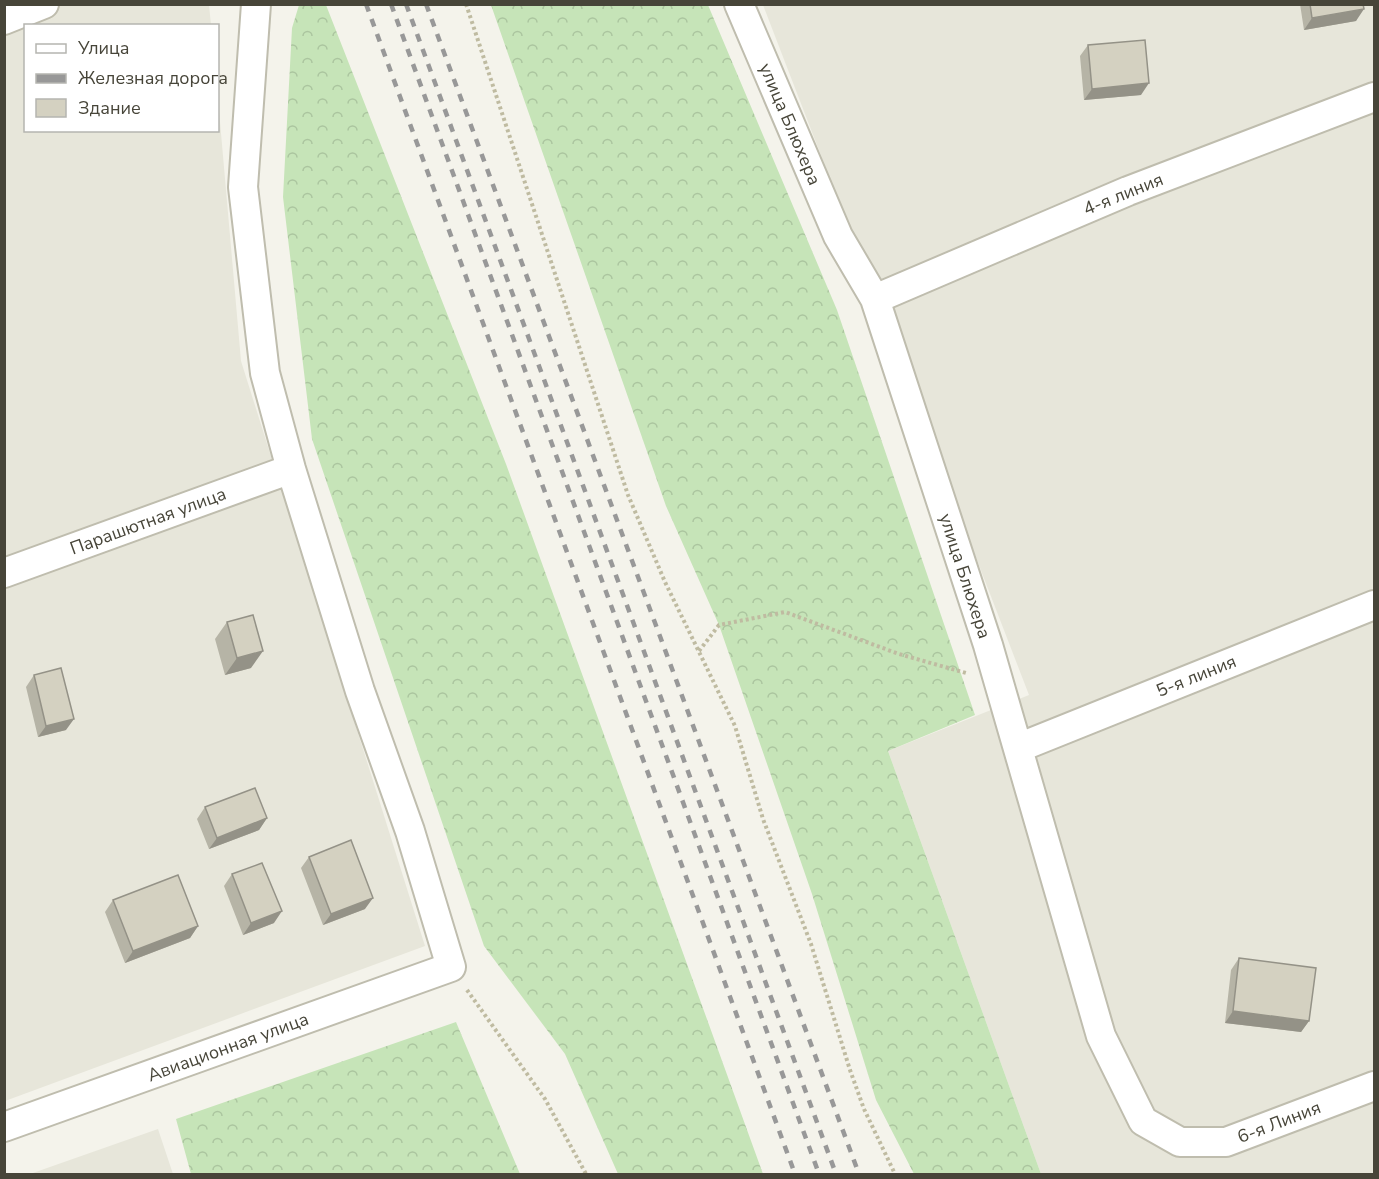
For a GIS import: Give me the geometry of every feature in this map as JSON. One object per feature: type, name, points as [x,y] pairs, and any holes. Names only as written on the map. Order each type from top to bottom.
[{"type":"street","points":[[4,20],[44,4]]},
{"type":"street","points":[[256,4],[243,187],[265,373],[291,469],[360,690],[410,831],[451,968]]},
{"type":"street","name":"улица Блюхера","points":[[739,4],[838,236],[875,299],[998,682],[1101,1036],[1143,1120],[1180,1142]]},
{"type":"street","name":"4-я линия","points":[[875,299],[1128,191],[1374,97]]},
{"type":"street","name":"Парашютная улица","points":[[4,573],[291,469]]},
{"type":"street","name":"5-я линия","points":[[1018,748],[1374,605]]},
{"type":"street","name":"Авиационная улица","points":[[4,1127],[451,968]]},
{"type":"street","name":"6-я Линия","points":[[1180,1142],[1226,1142],[1374,1086]]},
{"type":"path","points":[[466,4],[628,495],[665,582],[735,726],[763,819],[811,944],[850,1070],[895,1174]]},
{"type":"path","points":[[699,651],[719,625],[785,612],[899,654],[998,682]]},
{"type":"path","points":[[451,968],[545,1099],[586,1174]]},
{"type":"shaded area","points":[[5,5],[209,5],[211,24],[24,24],[24,132],[219,132],[219,110],[241,361],[425,946],[5,1101]]},
{"type":"shaded area","points":[[763,5],[1374,5],[1374,1174],[1041,1174],[888,751],[1029,695]]},
{"type":"shaded area","points":[[158,1129],[173,1174],[30,1174]]},
{"type":"green space","points":[[299,5],[326,5],[506,464],[763,1174],[618,1174],[565,1054],[484,946],[312,439],[283,197],[292,28]]},
{"type":"green space","points":[[491,5],[708,5],[837,310],[975,715],[888,751],[1041,1174],[914,1174],[876,1100],[812,894],[719,625],[666,506]]},
{"type":"green space","points":[[456,1022],[520,1174],[191,1174],[176,1119]]},
{"type":"building","points":[[1310,4],[1363,4],[1364,9],[1312,18]]},
{"type":"building","points":[[1145,40],[1149,83],[1092,89],[1088,45]]},
{"type":"building","points":[[253,615],[263,651],[237,658],[227,622]]},
{"type":"building","points":[[61,668],[74,719],[46,726],[34,675]]},
{"type":"building","points":[[255,788],[267,818],[217,838],[205,807]]},
{"type":"building","points":[[351,840],[373,898],[331,914],[309,857]]},
{"type":"building","points":[[262,863],[282,911],[251,923],[232,874]]},
{"type":"building","points":[[178,875],[198,926],[133,951],[113,900]]},
{"type":"building","points":[[1239,958],[1316,968],[1309,1021],[1233,1011]]},
{"type":"railway","points":[[366,4],[795,1174]]},
{"type":"railway","points":[[391,4],[819,1174]]},
{"type":"railway","points":[[406,4],[836,1174]]},
{"type":"railway","points":[[426,4],[859,1174]]}]
